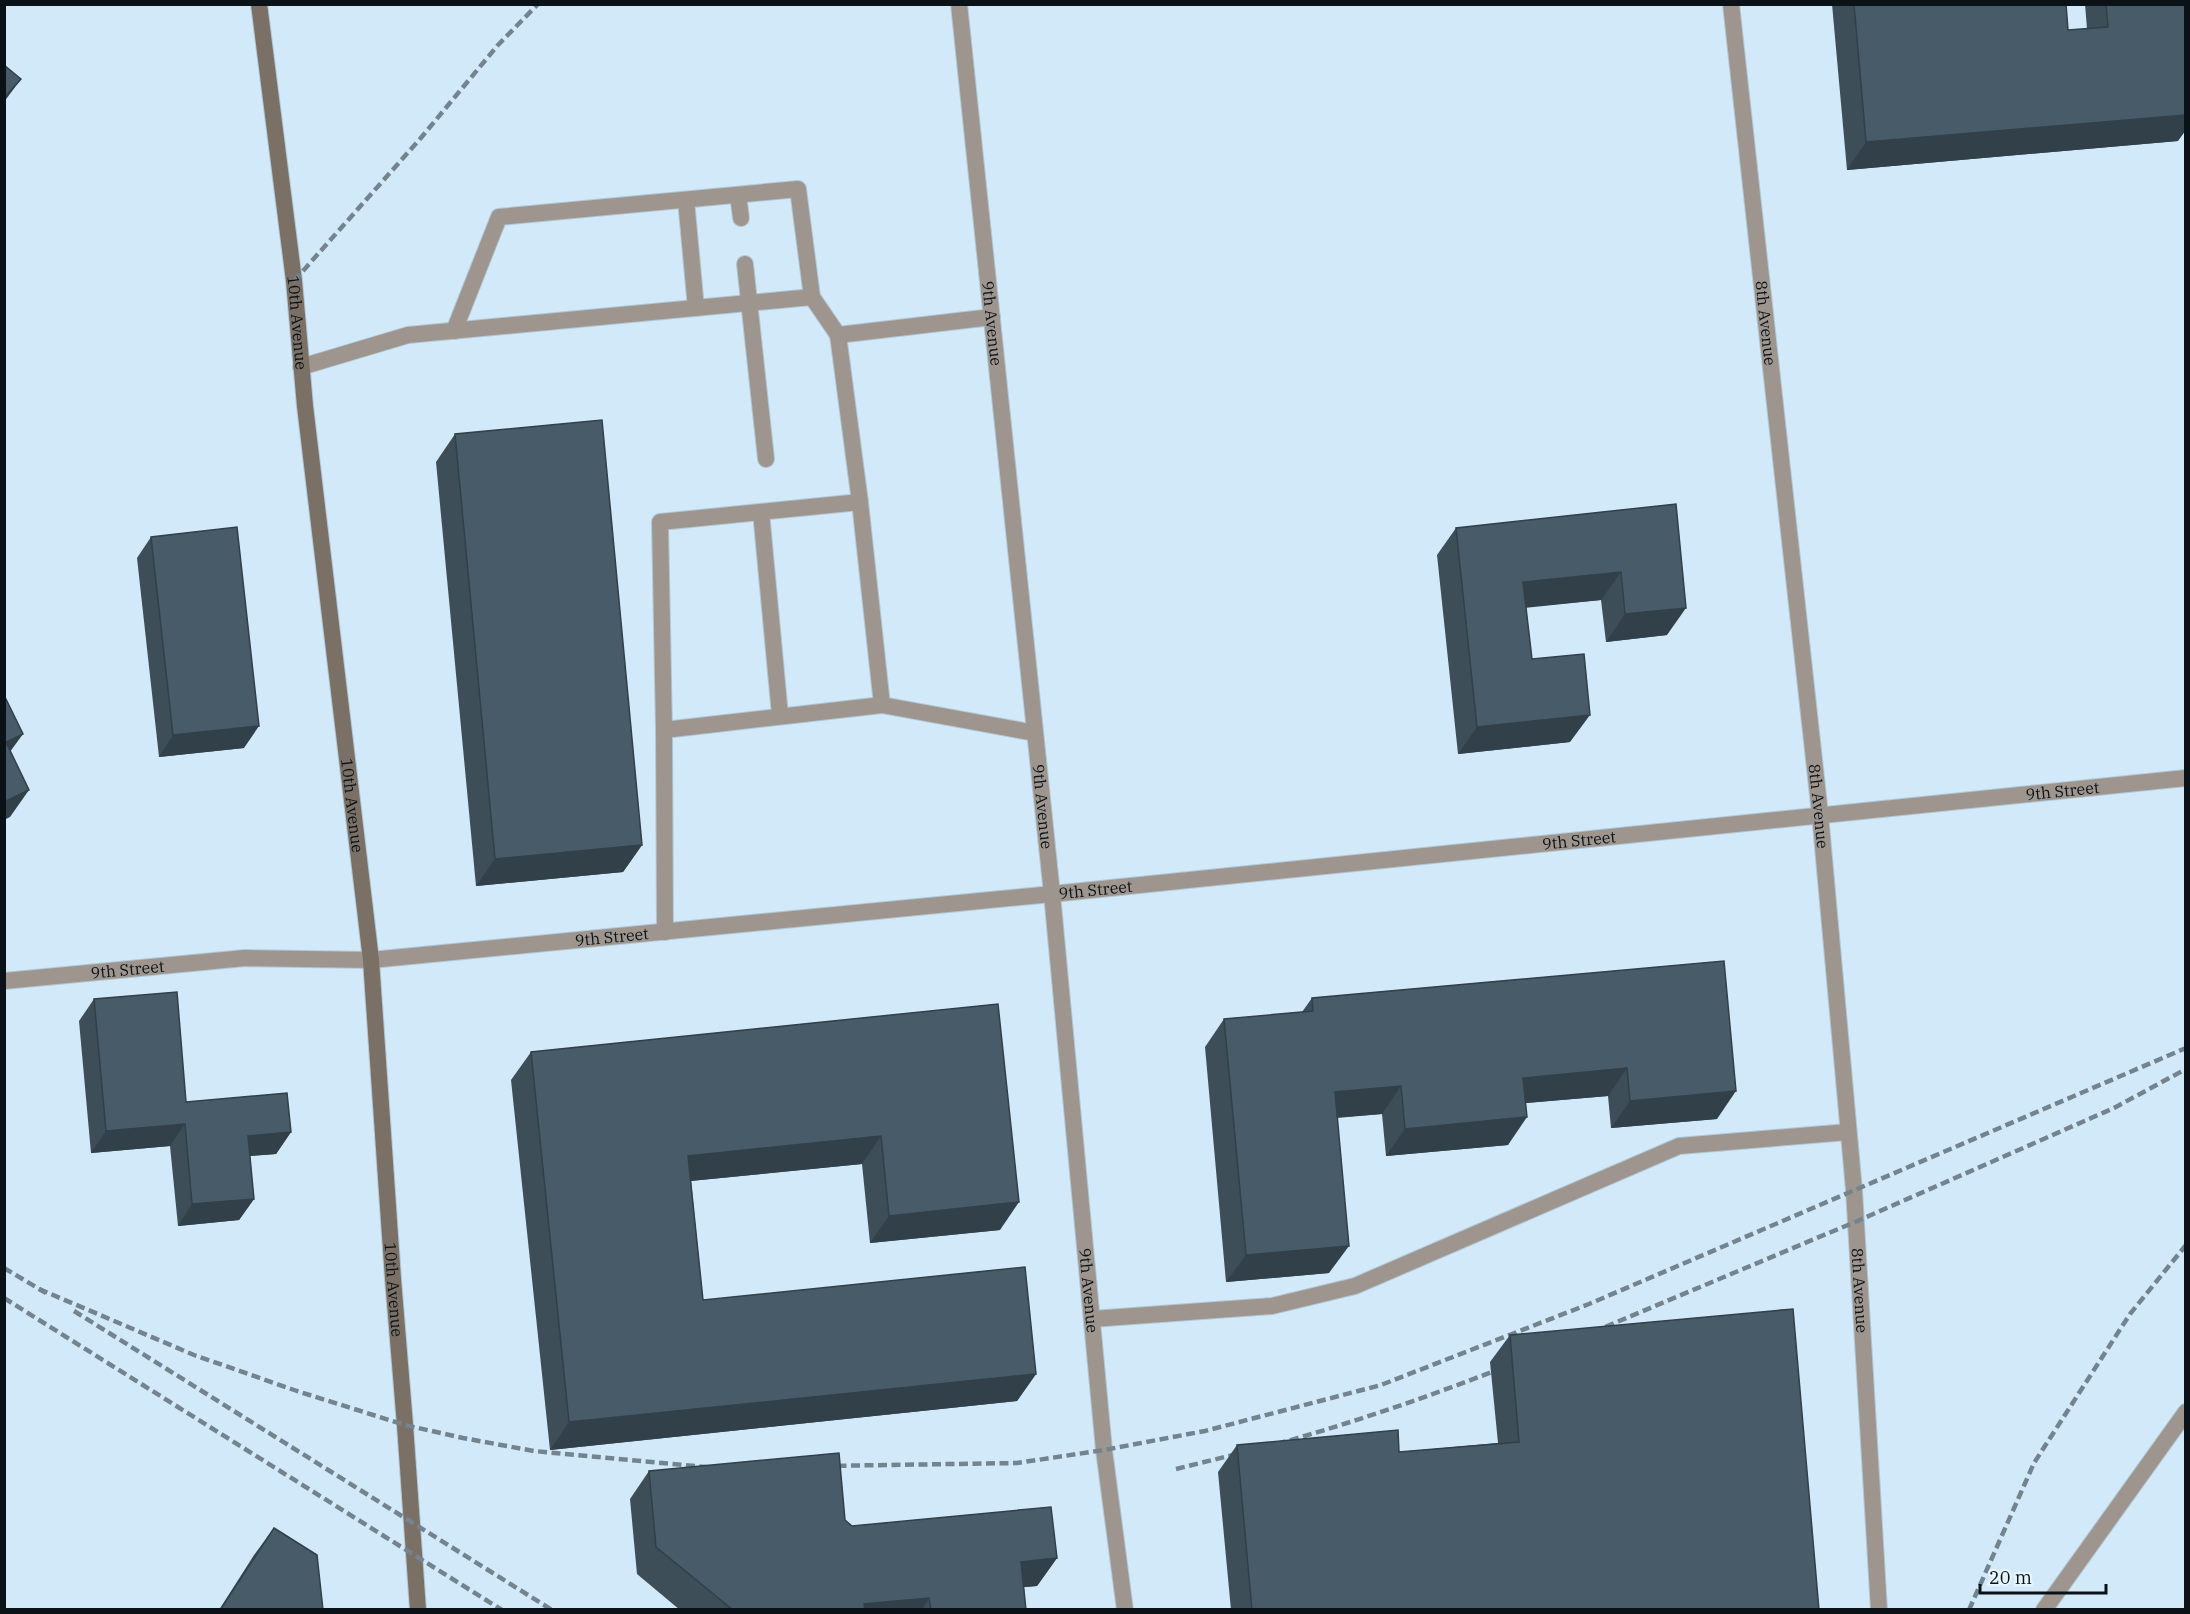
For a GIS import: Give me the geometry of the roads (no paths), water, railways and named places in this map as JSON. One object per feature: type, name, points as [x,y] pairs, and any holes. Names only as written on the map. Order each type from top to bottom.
[{"type":"main road","name":"10th Avenue","points":[[259,4],[294,281],[371,960],[418,1610]]},
{"type":"street","name":"9th Avenue","points":[[959,4],[1052,894],[1104,1450],[1125,1610]]},
{"type":"street","name":"8th Avenue","points":[[1731,4],[1820,814],[1854,1190],[1879,1610]]},
{"type":"street","points":[[454,331],[499,217],[798,189],[812,297],[838,335],[860,502],[882,705]]},
{"type":"street","points":[[738,195],[741,218]]},
{"type":"street","points":[[686,200],[696,308]]},
{"type":"street","points":[[745,264],[766,459]]},
{"type":"street","points":[[302,367],[408,335],[812,297]]},
{"type":"street","points":[[838,335],[992,317]]},
{"type":"street","points":[[665,932],[660,522],[767,507],[860,502]]},
{"type":"street","points":[[767,507],[780,715]]},
{"type":"street","points":[[664,730],[882,705],[1035,733]]},
{"type":"street","name":"9th Street","points":[[4,981],[244,958],[371,960],[1052,894],[2186,778]]},
{"type":"street","points":[[1092,1319],[1272,1306],[1355,1286],[1679,1146],[1848,1132]]},
{"type":"street","points":[[2044,1610],[2186,1412]]},
{"type":"railway","points":[[294,281],[420,139],[498,45],[538,4]]},
{"type":"railway","points":[[824,1466],[1017,1463],[1205,1431],[1381,1385],[1589,1304],[2186,1048]]},
{"type":"railway","points":[[1593,1332],[1855,1222],[2114,1108],[2186,1069]]},
{"type":"railway","points":[[1969,1610],[2034,1463],[2130,1314],[2186,1245]]},
{"type":"railway","points":[[4,1268],[46,1293]]},
{"type":"railway","points":[[39,1289],[194,1355],[405,1425],[534,1451],[716,1468]]},
{"type":"railway","points":[[4,1298],[502,1610]]},
{"type":"railway","points":[[74,1311],[552,1610]]},
{"type":"railway","points":[[1277,1444],[1393,1408],[1507,1366]]},
{"type":"railway","points":[[1176,1469],[1245,1452]]}]
